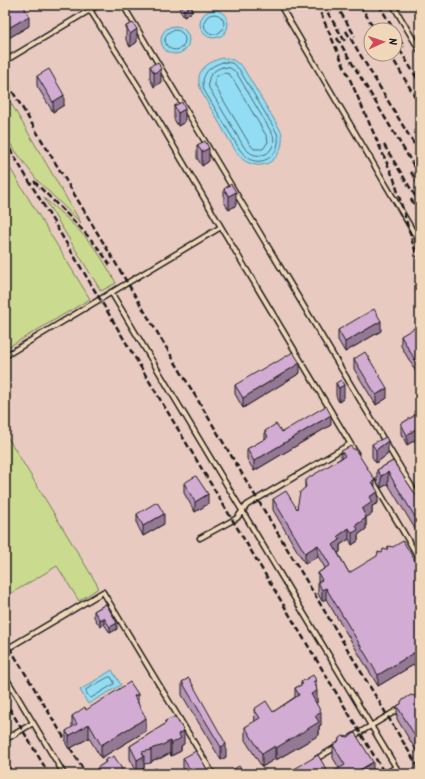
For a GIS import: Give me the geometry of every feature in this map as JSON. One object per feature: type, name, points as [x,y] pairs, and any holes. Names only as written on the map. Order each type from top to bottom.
[{"type":"lane","points":[[5,61],[99,5]]},
{"type":"lane","points":[[124,5],[420,500]]},
{"type":"lane","points":[[280,5],[420,243]]},
{"type":"lane","points":[[393,5],[420,51]]},
{"type":"lane","points":[[90,10],[143,94],[358,457]]},
{"type":"lane","points":[[5,356],[221,226]]},
{"type":"lane","points":[[111,292],[400,774]]},
{"type":"lane","points":[[200,538],[237,518],[247,505],[350,444]]},
{"type":"lane","points":[[371,478],[420,560]]},
{"type":"lane","points":[[5,650],[103,592],[213,774]]},
{"type":"lane","points":[[5,676],[64,774]]},
{"type":"lane","points":[[349,739],[407,704]]},
{"type":"lane","points":[[5,740],[33,723]]},
{"type":"lane","points":[[311,762],[342,743]]},
{"type":"lane","points":[[385,774],[396,767]]},
{"type":"shaded area","points":[[5,5],[420,5],[420,774],[5,774]]},
{"type":"green space","points":[[5,93],[81,223],[36,179],[9,142],[5,133]]},
{"type":"green space","points":[[5,160],[90,299],[5,349]]},
{"type":"green space","points":[[44,198],[72,223],[97,251],[116,283],[101,291]]},
{"type":"green space","points":[[5,433],[98,586],[97,589],[79,601],[57,566],[5,597]]},
{"type":"water","points":[[214,10],[224,14],[228,24],[224,34],[214,38],[204,34],[200,24],[204,14]]},
{"type":"water","points":[[175,26],[185,30],[189,40],[185,50],[175,54],[165,50],[161,40],[165,30]]},
{"type":"water","points":[[222,58],[233,60],[242,66],[281,131],[282,138],[279,152],[275,158],[264,165],[257,165],[247,162],[237,153],[201,90],[199,75],[210,63]]},
{"type":"water","points":[[112,670],[121,685],[88,704],[80,690]]},
{"type":"building","points":[[14,5],[23,5],[29,16],[7,29],[5,26],[5,10]]},
{"type":"building","points":[[181,5],[192,5],[184,10]]},
{"type":"building","points":[[133,23],[137,29],[130,34],[126,26]]},
{"type":"building","points":[[158,62],[161,69],[154,73],[150,66]]},
{"type":"building","points":[[49,69],[64,95],[53,102],[37,76]]},
{"type":"building","points":[[182,102],[185,109],[178,113],[174,106]]},
{"type":"building","points":[[205,141],[209,148],[202,152],[197,145]]},
{"type":"building","points":[[231,184],[236,192],[229,196],[224,189]]},
{"type":"building","points":[[374,309],[381,321],[345,342],[338,330]]},
{"type":"building","points":[[419,325],[420,366],[419,367],[401,336]]},
{"type":"building","points":[[293,352],[300,363],[243,398],[235,385]]},
{"type":"building","points":[[365,352],[387,388],[376,395],[354,359]]},
{"type":"building","points":[[341,380],[344,385],[339,388],[336,383]]},
{"type":"building","points":[[326,406],[331,415],[254,461],[247,449],[268,437],[265,431],[276,424],[282,432]]},
{"type":"building","points":[[420,412],[420,426],[407,435],[401,424]]},
{"type":"building","points":[[386,437],[388,441],[376,450],[372,444]]},
{"type":"building","points":[[351,446],[355,449],[375,480],[372,482],[378,492],[369,497],[372,502],[362,509],[366,518],[356,525],[358,530],[352,533],[349,528],[338,536],[340,540],[333,545],[349,573],[377,556],[378,552],[382,553],[383,549],[387,550],[388,546],[393,547],[403,541],[420,569],[420,649],[378,675],[326,588],[322,590],[318,582],[322,580],[318,573],[330,565],[318,545],[305,553],[273,499],[286,491],[297,509],[300,492],[306,487],[306,480],[345,456],[341,451]]},
{"type":"building","points":[[420,449],[420,456],[417,451]]},
{"type":"building","points":[[393,461],[420,501],[420,525],[388,472],[381,476],[377,470]]},
{"type":"building","points":[[196,476],[208,494],[195,502],[184,483]]},
{"type":"building","points":[[157,502],[164,514],[143,526],[137,514]]},
{"type":"building","points":[[106,604],[117,623],[110,627],[104,618],[100,620],[94,611]]},
{"type":"building","points":[[313,675],[316,680],[313,682],[317,691],[311,694],[321,712],[315,716],[319,722],[276,748],[275,746],[262,754],[245,727],[260,718],[254,709],[266,701],[273,712],[299,695],[295,688],[303,684],[301,682]]},
{"type":"building","points":[[189,678],[226,744],[221,747],[182,682]]},
{"type":"building","points":[[130,682],[138,694],[134,696],[146,718],[101,745],[89,724],[69,736],[66,731],[77,724],[72,716],[85,707],[86,710]]},
{"type":"building","points":[[420,693],[420,744],[397,706],[401,704],[401,701],[411,695],[414,696]]},
{"type":"building","points":[[176,718],[184,731],[178,734],[181,738],[171,744],[170,741],[151,750],[142,752],[144,756],[137,760],[130,746],[162,726],[166,723],[165,721]]},
{"type":"building","points":[[355,733],[373,762],[353,774],[329,774],[345,765],[333,745],[343,736],[348,737]]},
{"type":"building","points":[[196,751],[210,774],[193,774],[183,758]]},
{"type":"building","points":[[318,755],[329,774],[286,774]]},
{"type":"building","points":[[114,756],[125,774],[99,774],[98,772],[100,771],[97,768],[106,762],[105,760]]},
{"type":"building","points":[[8,765],[13,774],[5,774],[5,767]]},
{"type":"building","points":[[239,766],[244,774],[237,774],[234,769]]},
{"type":"building","points":[[156,768],[158,771],[160,770],[162,774],[145,774]]},
{"type":"railway","points":[[317,5],[394,179],[420,264]]},
{"type":"railway","points":[[323,5],[346,43]]},
{"type":"railway","points":[[336,5],[355,36]]},
{"type":"railway","points":[[360,5],[370,22]]},
{"type":"railway","points":[[379,5],[389,22]]},
{"type":"railway","points":[[346,31],[420,154]]},
{"type":"railway","points":[[337,38],[420,176]]},
{"type":"railway","points":[[403,55],[420,83]]},
{"type":"railway","points":[[395,62],[420,105]]},
{"type":"railway","points":[[8,84],[420,770]]},
{"type":"railway","points":[[5,141],[385,774]]},
{"type":"railway","points":[[384,145],[420,204]]},
{"type":"railway","points":[[411,172],[420,187]]},
{"type":"railway","points":[[34,181],[84,232],[110,265]]},
{"type":"railway","points":[[411,199],[420,215]]},
{"type":"railway","points":[[5,640],[86,774]]},
{"type":"railway","points":[[5,701],[49,774]]}]
